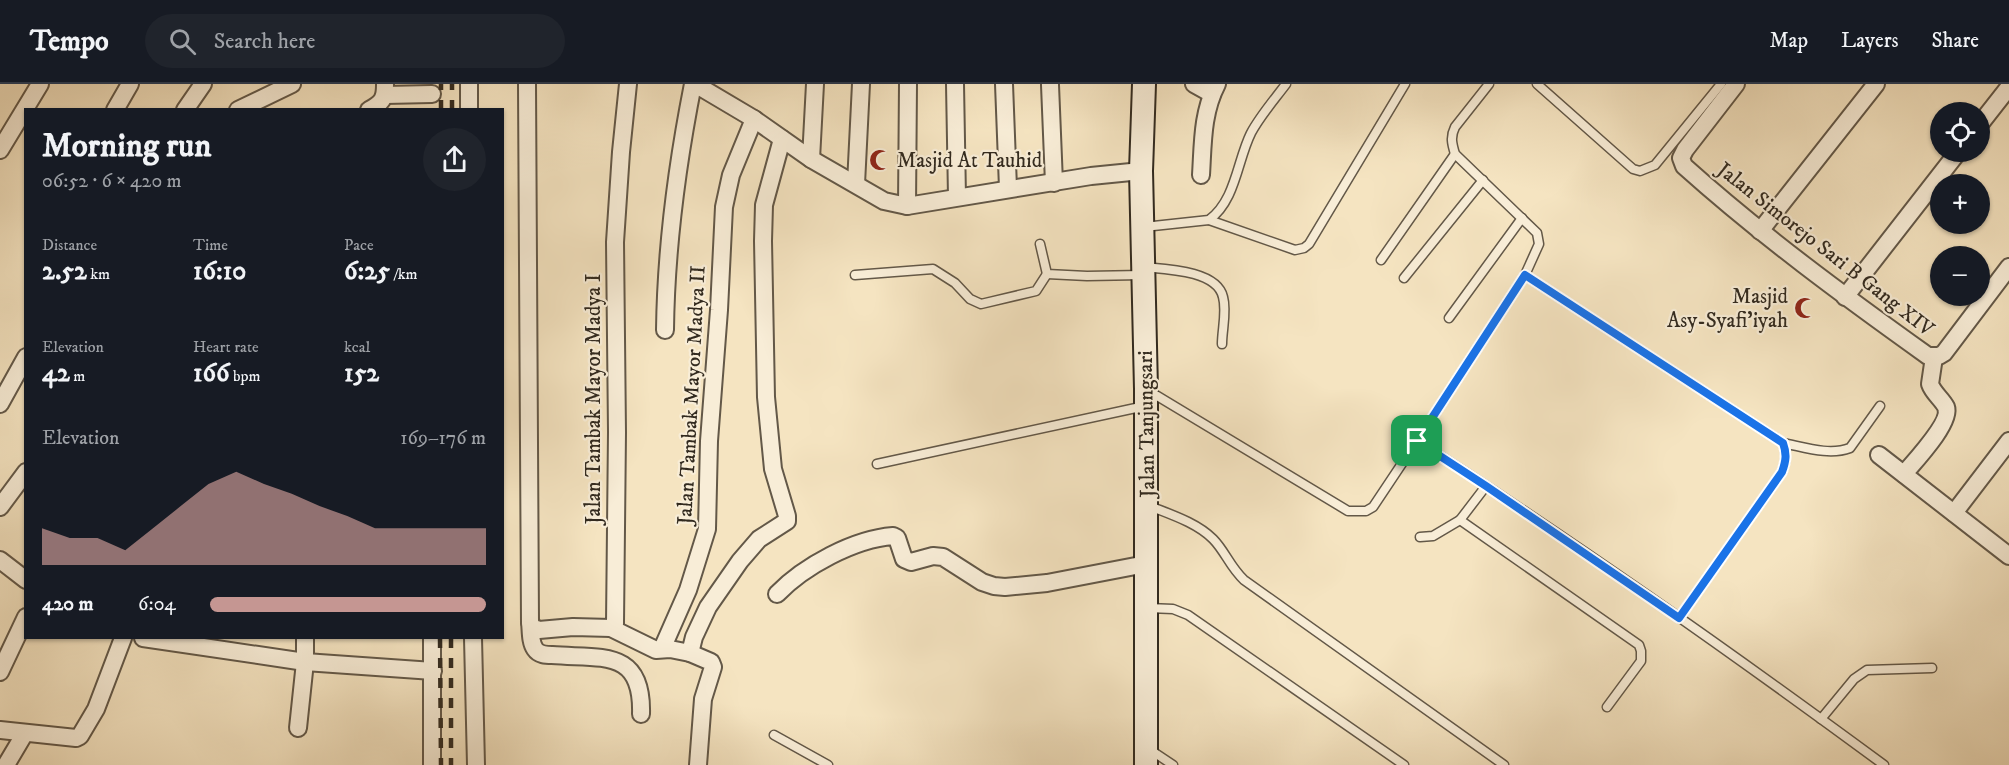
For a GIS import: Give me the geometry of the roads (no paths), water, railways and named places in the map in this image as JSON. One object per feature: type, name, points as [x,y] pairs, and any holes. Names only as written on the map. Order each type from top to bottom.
[{"type":"main road","name":"Jalan Tanjungsari","points":[[1144,84],[1141,171],[1144,226],[1147,505],[1146,756]]},
{"type":"street","points":[[25,108],[40,84]]},
{"type":"street","points":[[116,108],[130,84]]},
{"type":"street","points":[[190,107],[203,84]]},
{"type":"street","points":[[242,108],[292,84]]},
{"type":"street","points":[[469,84],[469,108]]},
{"type":"street","points":[[527,84],[530,622],[532,643],[537,652],[545,655],[615,660],[625,666],[637,680],[640,689],[641,714]]},
{"type":"street","name":"Jalan Tambak Mayor Madya I","points":[[611,628],[615,624],[616,615],[615,242],[628,84]]},
{"type":"street","points":[[665,330],[672,218],[694,84],[754,119],[811,159],[884,201],[907,206],[1008,188],[1141,171]]},
{"type":"street","points":[[811,159],[815,84]]},
{"type":"street","points":[[856,184],[861,84]]},
{"type":"street","points":[[907,206],[908,84]]},
{"type":"street","points":[[955,84],[957,197]]},
{"type":"street","points":[[1004,84],[1008,188]]},
{"type":"street","points":[[1194,84],[1214,89],[1203,125],[1201,175]]},
{"type":"street","name":"Jalan Simorejo Sari B Gang XIV","points":[[1736,84],[1684,150],[1681,158],[1684,166],[1760,231],[1845,297],[1928,356],[1939,355]]},
{"type":"street","points":[[1760,231],[1876,84]]},
{"type":"street","points":[[1050,85],[1054,183]]},
{"type":"street","points":[[1990,111],[2009,87]]},
{"type":"street","points":[[373,108],[382,103],[385,90],[432,96]]},
{"type":"street","points":[[0,150],[24,110]]},
{"type":"street","name":"Jalan Tambak Mayor Madya II","points":[[662,649],[688,590],[707,529],[709,441],[724,207],[731,175],[754,119]]},
{"type":"street","points":[[530,622],[532,627],[539,630],[573,627],[611,628],[656,650],[679,650],[692,645],[708,607],[740,561],[759,539],[787,521],[773,469],[766,397],[764,205],[782,139]]},
{"type":"street","points":[[1845,297],[1950,162]]},
{"type":"street","points":[[1905,474],[1936,435],[1947,414],[1946,407],[1930,384],[1939,355],[2009,267]]},
{"type":"street","points":[[0,404],[24,361]]},
{"type":"street","points":[[1954,513],[2009,441]]},
{"type":"street","points":[[1879,455],[2009,556]]},
{"type":"street","points":[[0,507],[24,475]]},
{"type":"street","points":[[777,594],[801,572],[839,552],[866,542],[893,536],[897,538],[904,559],[907,561],[943,556],[982,582],[994,586],[1013,587],[1047,583],[1146,564]]},
{"type":"street","points":[[0,560],[24,578]]},
{"type":"street","points":[[0,672],[24,621]]},
{"type":"street","points":[[0,730],[76,738],[83,734],[105,690],[123,639]]},
{"type":"street","points":[[166,639],[188,640],[305,662],[432,671]]},
{"type":"street","points":[[298,728],[305,662],[305,639]]},
{"type":"street","points":[[432,639],[432,765]]},
{"type":"street","points":[[473,639],[476,765]]},
{"type":"street","points":[[692,645],[711,662],[713,667],[703,699],[698,765]]},
{"type":"street","points":[[6,765],[25,733]]},
{"type":"lane","points":[[1209,220],[1222,209],[1226,202],[1251,133],[1286,84]]},
{"type":"lane","points":[[1144,226],[1209,220],[1295,250],[1304,249],[1405,84]]},
{"type":"lane","points":[[877,464],[1146,398],[1348,511],[1366,512],[1373,507],[1525,275],[1539,244],[1536,233],[1455,154],[1451,143],[1451,135],[1455,127],[1489,84]]},
{"type":"lane","points":[[1537,84],[1633,169],[1640,171],[1655,165],[1721,84]]},
{"type":"lane","points":[[1382,260],[1455,154]]},
{"type":"lane","points":[[1404,278],[1483,180]]},
{"type":"lane","points":[[1449,318],[1522,218]]},
{"type":"lane","points":[[855,275],[933,269],[955,283],[970,299],[981,304],[1036,291],[1047,274],[1040,243]]},
{"type":"lane","points":[[1047,274],[1087,276],[1185,270],[1211,282],[1224,298],[1222,344]]},
{"type":"lane","points":[[1525,275],[1783,443],[1833,451],[1850,448],[1880,406]]},
{"type":"lane","points":[[1417,441],[1679,618],[1884,765]]},
{"type":"lane","points":[[1679,618],[1782,472],[1786,461],[1783,443]]},
{"type":"lane","points":[[1420,537],[1434,536],[1460,520],[1486,486]]},
{"type":"lane","points":[[1147,505],[1194,525],[1217,543],[1235,572],[1244,580],[1504,765]]},
{"type":"lane","points":[[1460,520],[1639,645],[1641,661],[1607,707]]},
{"type":"lane","points":[[1147,608],[1173,609],[1188,615],[1404,765]]},
{"type":"lane","points":[[1821,718],[1854,679],[1867,670],[1932,668]]},
{"type":"lane","points":[[774,735],[828,765]]},
{"type":"lane","points":[[1146,756],[1173,765]]},
{"type":"railway","points":[[441,84],[441,108]]},
{"type":"railway","points":[[452,84],[452,108]]},
{"type":"railway","points":[[440,639],[441,765]]},
{"type":"railway","points":[[451,639],[451,765]]},
{"type":"place","name":"Masjid At Tauhid","points":[[880,160]]},
{"type":"place","name":"Masjid Asy-Syafi'iyah","points":[[1805,308]]}]
